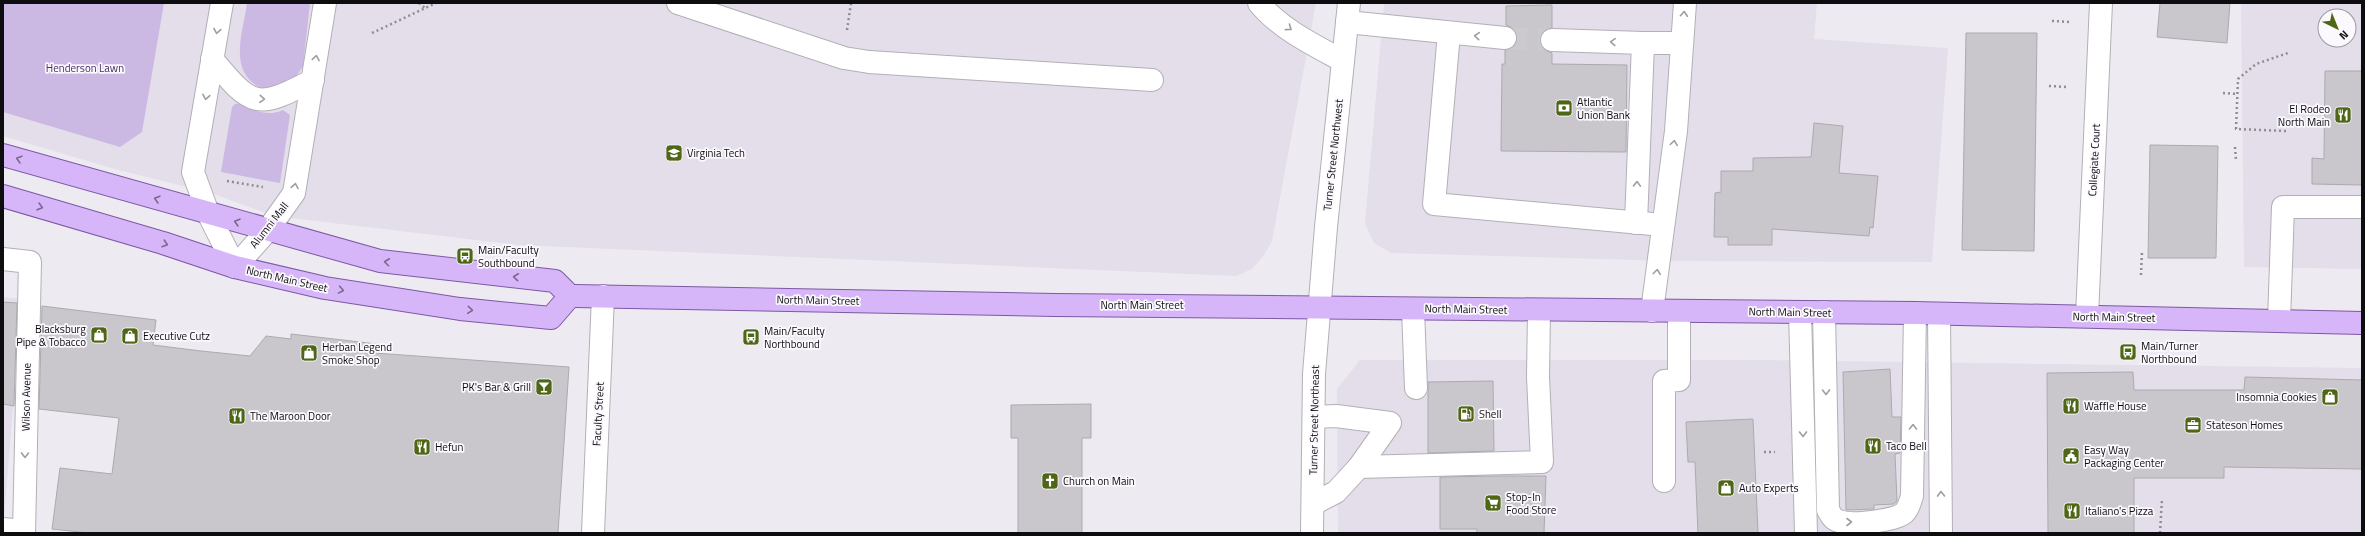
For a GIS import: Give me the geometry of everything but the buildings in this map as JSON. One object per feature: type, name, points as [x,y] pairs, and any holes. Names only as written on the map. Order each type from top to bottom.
[{"type":"main road","points":[[3,155],[267,231],[380,261],[555,281],[570,296]]},
{"type":"main road","name":"North Main Street","points":[[3,196],[163,243],[235,267],[367,295],[460,310],[551,318],[570,296],[603,296],[1055,305],[1915,313],[1939,315],[2087,316],[2362,323]]},
{"type":"street","points":[[222,3],[193,172],[208,214],[235,267]]},
{"type":"street","name":"Alumni Mall","points":[[235,267],[267,231],[294,193],[325,3]]},
{"type":"street","points":[[678,3],[844,58],[869,62],[1152,80]]},
{"type":"street","points":[[1259,3],[1269,14],[1298,34],[1343,61]]},
{"type":"street","points":[[1652,311],[1676,131],[1685,3]]},
{"type":"street","name":"Collegiate Court","points":[[2087,316],[2100,3]]},
{"type":"street","points":[[1348,12],[1449,33],[1505,38]]},
{"type":"street","name":"Turner Street Northwest","points":[[1320,307],[1348,12]]},
{"type":"street","points":[[1449,33],[1434,204],[1663,225]]},
{"type":"street","points":[[1552,40],[1682,43]]},
{"type":"street","points":[[1636,223],[1644,43]]},
{"type":"street","points":[[212,58],[236,88],[250,98],[267,100],[285,95],[313,80]]},
{"type":"street","points":[[2279,321],[2283,207],[2362,207]]},
{"type":"street","name":"Wilson Avenue","points":[[3,259],[30,262],[17,531]]},
{"type":"street","name":"Faculty Street","points":[[593,533],[603,296]]},
{"type":"street","name":"Turner Street Northeast","points":[[1312,533],[1314,374],[1320,307]]},
{"type":"street","points":[[1413,309],[1416,388]]},
{"type":"street","points":[[1359,467],[1542,462],[1538,377],[1539,310]]},
{"type":"street","points":[[1664,481],[1664,381],[1679,380],[1679,311]]},
{"type":"street","points":[[1800,312],[1806,533]]},
{"type":"street","points":[[1824,312],[1828,510],[1832,517],[1839,522],[1887,520],[1903,513],[1909,506],[1912,496],[1915,313]]},
{"type":"street","points":[[1939,315],[1941,533]]},
{"type":"street","points":[[1313,504],[1336,492],[1359,467],[1390,423],[1336,416],[1314,417]]},
{"type":"path","points":[[419,3],[425,8]]},
{"type":"path","points":[[372,33],[436,3]]},
{"type":"path","points":[[2052,21],[2076,23]]},
{"type":"path","points":[[2286,131],[2236,129],[2238,79],[2256,64],[2288,53]]},
{"type":"path","points":[[2223,93],[2238,94]]},
{"type":"path","points":[[2235,147],[2236,160]]},
{"type":"path","points":[[224,180],[268,188]]},
{"type":"path","points":[[2141,275],[2142,251]]},
{"type":"path","points":[[2160,533],[2162,499]]},
{"type":"shaded area","name":"Virginia Tech","points":[[3,3],[1316,3],[1272,241],[1264,255],[1252,269],[1236,276],[519,245],[274,216],[211,193],[118,170],[3,136]]},
{"type":"shaded area","points":[[1384,3],[1817,3],[1814,39],[1948,48],[1932,262],[1670,261],[1391,253],[1374,243],[1365,224]]},
{"type":"shaded area","points":[[2241,3],[2362,3],[2362,269],[2244,267]]},
{"type":"shaded area","points":[[3,297],[22,299],[3,530]]},
{"type":"shaded area","points":[[1360,360],[1752,360],[2362,368],[2362,533],[1338,533],[1337,389]]},
{"type":"green space","name":"Henderson Lawn","points":[[3,3],[164,3],[142,132],[120,147],[3,112]]},
{"type":"green space","points":[[247,3],[310,3],[303,66],[293,81],[269,89],[264,89],[252,82],[245,74],[240,55],[240,45]]},
{"type":"green space","points":[[242,103],[262,112],[272,113],[283,110],[290,115],[280,183],[221,172],[232,107],[235,104]]},
{"type":"tunnel","points":[[1505,38],[1552,40]]},
{"type":"place","name":"Atlantic Union Bank","points":[[1564,108]]},
{"type":"place","name":"El Rodeo North Main","points":[[2343,115]]},
{"type":"place","name":"Virginia Tech","points":[[674,153]]},
{"type":"place","name":"Main/Faculty Southbound","points":[[465,256]]},
{"type":"place","name":"Blacksburg Pipe & Tobacco","points":[[99,335]]},
{"type":"place","name":"Executive Cutz","points":[[130,336]]},
{"type":"place","name":"Main/Faculty Northbound","points":[[751,337]]},
{"type":"place","name":"Main/Turner Northbound","points":[[2128,352]]},
{"type":"place","name":"Herban Legend Smoke Shop","points":[[309,353]]},
{"type":"place","name":"PK's Bar & Grill","points":[[544,387]]},
{"type":"place","name":"Insomnia Cookies","points":[[2330,397]]},
{"type":"place","name":"Waffle House","points":[[2071,406]]},
{"type":"place","name":"Shell","points":[[1466,414]]},
{"type":"place","name":"The Maroon Door","points":[[237,416]]},
{"type":"place","name":"Stateson Homes","points":[[2193,425]]},
{"type":"place","name":"Taco Bell","points":[[1873,446]]},
{"type":"place","name":"Hefun","points":[[422,447]]},
{"type":"place","name":"Easy Way Packaging Center","points":[[2071,456]]},
{"type":"place","name":"Church on Main","points":[[1050,481]]},
{"type":"place","name":"Auto Experts","points":[[1726,488]]},
{"type":"place","name":"Stop-In Food Store","points":[[1493,503]]},
{"type":"place","name":"Italiano's Pizza","points":[[2072,511]]}]
